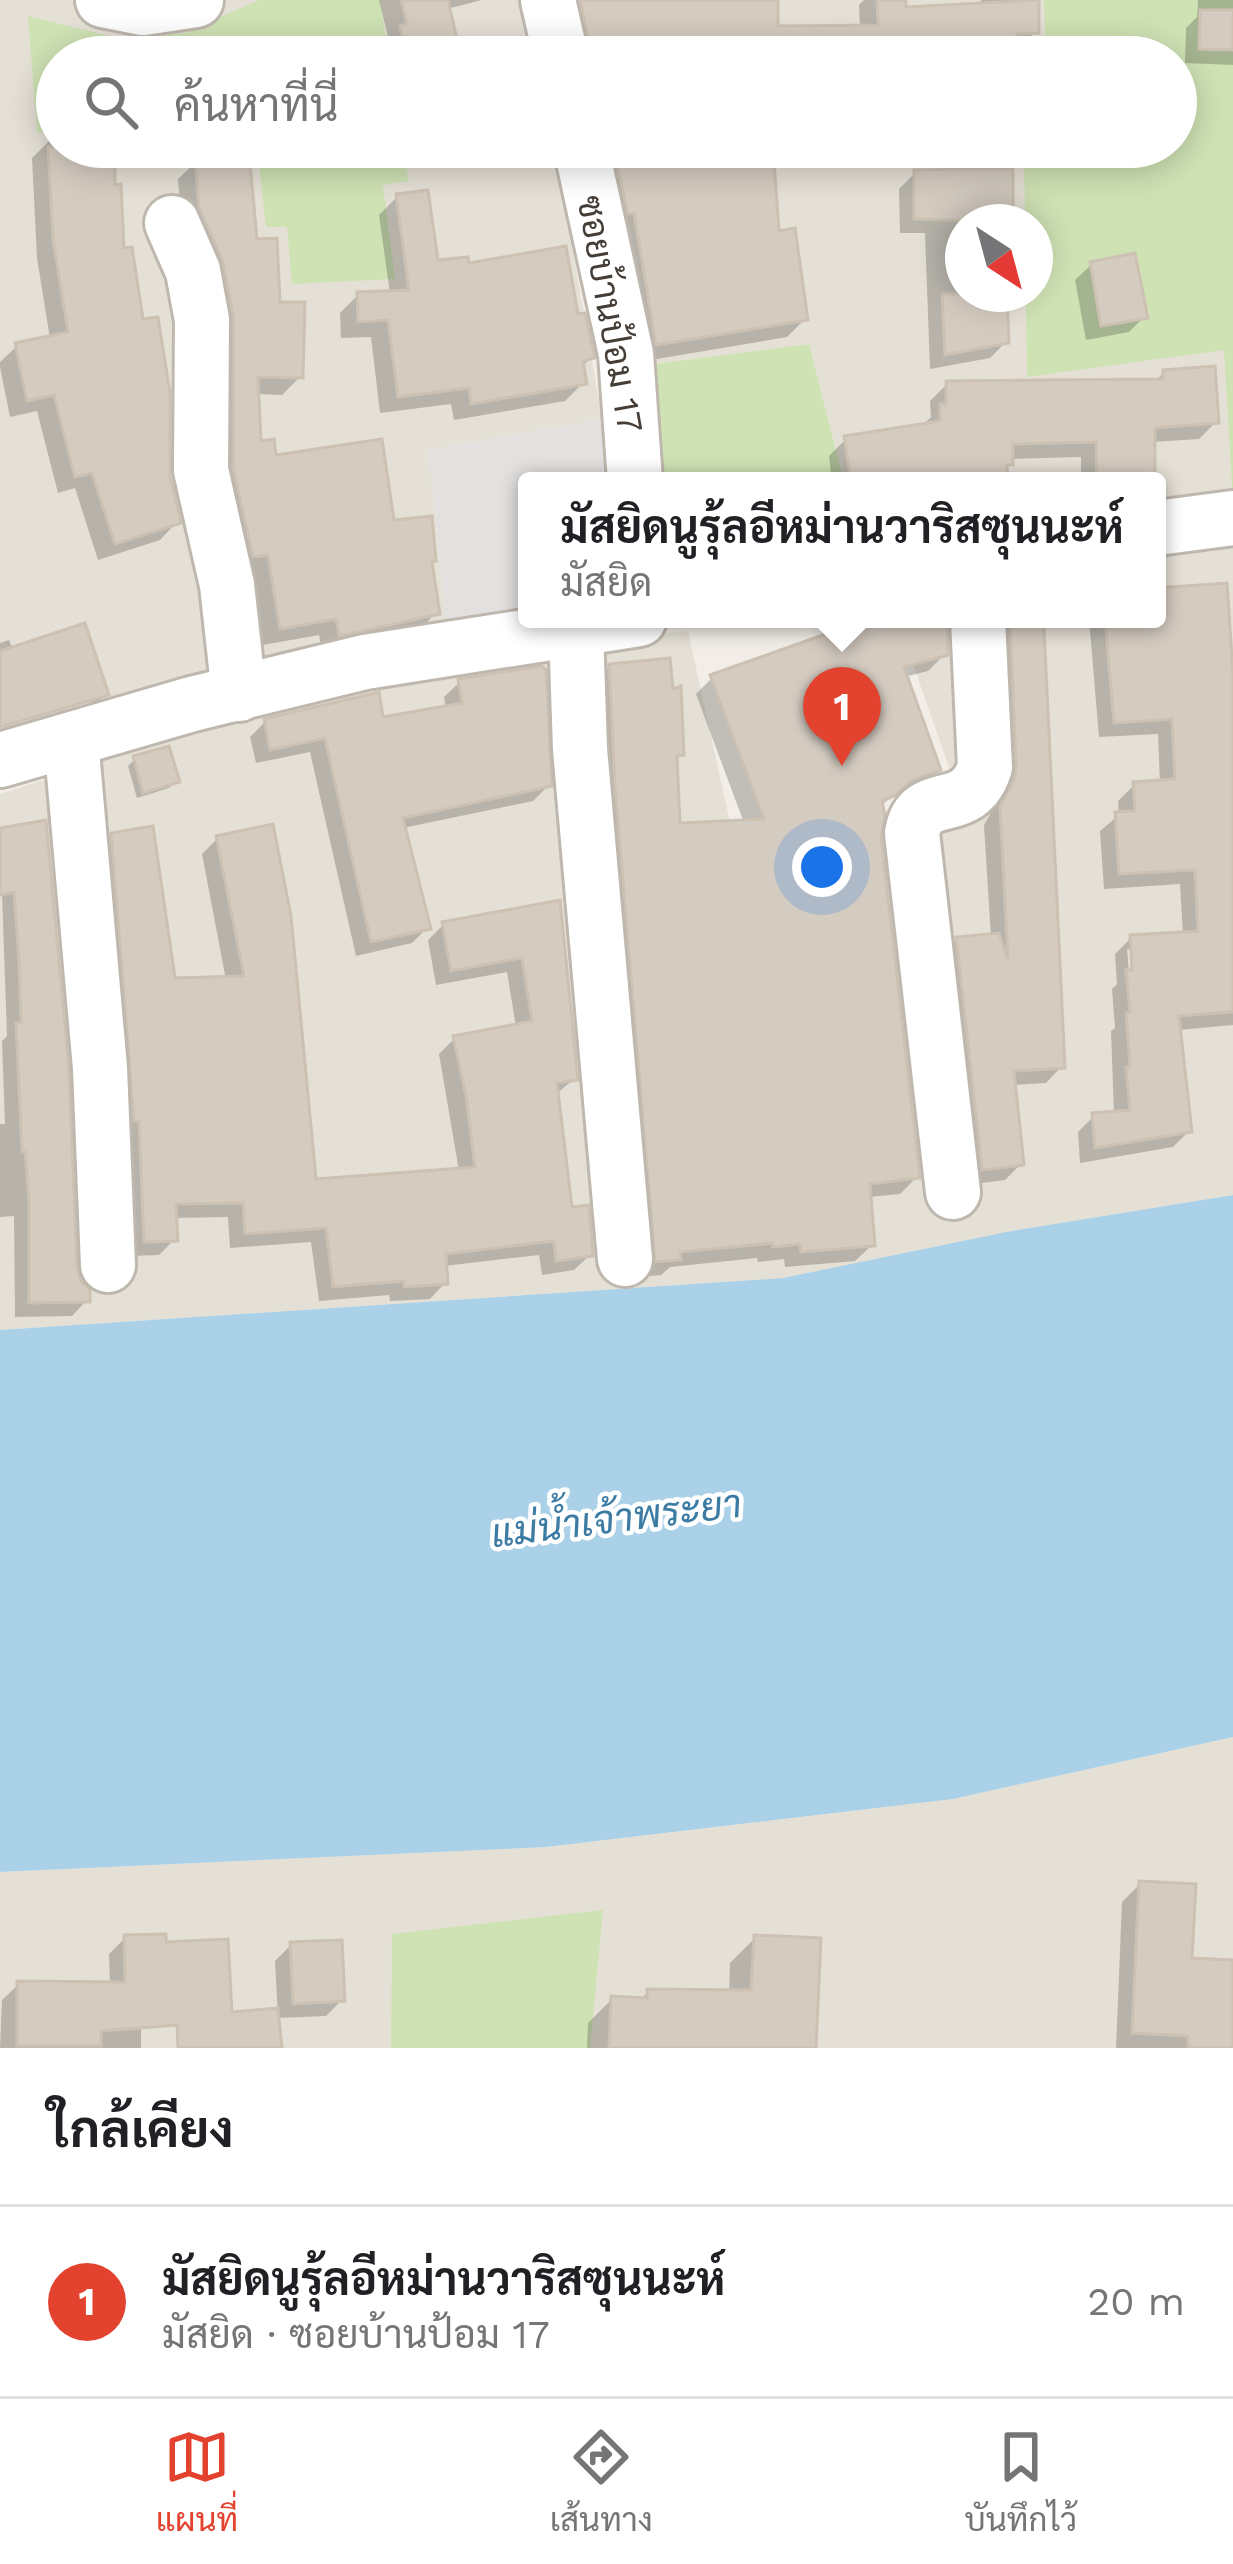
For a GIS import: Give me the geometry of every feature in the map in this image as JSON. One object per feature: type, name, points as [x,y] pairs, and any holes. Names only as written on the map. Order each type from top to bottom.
[{"type":"street","points":[[103,0],[143,8],[196,0]]},
{"type":"street","points":[[548,0],[556,36]]},
{"type":"street","name":"ซอยบ้านป้อม 17","points":[[586,168],[626,354],[634,472]]},
{"type":"street","points":[[172,224],[193,271],[202,320],[201,470],[227,585],[238,694]]},
{"type":"street","points":[[1166,527],[1233,518]]},
{"type":"street","points":[[0,760],[365,662],[587,628]]},
{"type":"street","points":[[953,1192],[912,833],[924,808],[968,796],[979,785],[985,766],[978,628]]},
{"type":"street","points":[[576,630],[580,749],[625,1259]]},
{"type":"street","points":[[71,740],[91,940],[108,1265]]},
{"type":"shaded area","points":[[0,0],[521,0],[529,36],[36,36],[36,168],[559,168],[602,419],[428,450],[447,628],[0,744]]},
{"type":"shaded area","points":[[710,0],[1233,0],[1233,503],[1166,513],[1166,472],[842,472],[809,344],[647,365],[603,168],[1197,168],[1197,36],[710,36]]},
{"type":"shaded area","points":[[602,419],[605,472],[518,472],[518,616],[447,628],[428,450]]},
{"type":"shaded area","points":[[1233,542],[1233,1195],[1006,1232],[783,1278],[0,1330],[0,794],[351,681],[528,648],[688,631],[733,836],[783,845],[956,787],[900,628],[1166,628],[1166,553]]},
{"type":"shaded area","points":[[1233,1737],[1233,2048],[0,2048],[0,1872],[546,1847],[953,1799]]},
{"type":"green space","points":[[259,0],[380,0],[386,36],[154,36],[185,33]]},
{"type":"green space","points":[[1044,0],[1233,0],[1233,503],[1224,350],[1027,377],[1026,312],[1053,312],[1053,204],[1025,204],[1024,168],[1197,168],[1197,36],[1045,36]]},
{"type":"green space","points":[[28,16],[110,36],[36,36],[36,120]]},
{"type":"green space","points":[[259,168],[407,168],[409,181],[383,185],[395,279],[292,284],[287,227],[266,227]]},
{"type":"green space","points":[[809,344],[842,472],[649,472],[647,365]]},
{"type":"green space","points":[[603,1910],[590,2048],[391,2048],[392,1934]]},
{"type":"water","name":"แม่น้ำเจ้าพระยา","points":[[1233,1195],[1233,1737],[953,1799],[546,1847],[0,1872],[0,1330],[783,1278],[1006,1232]]},
{"type":"building","points":[[401,0],[448,0],[456,36],[402,36],[400,26],[407,24]]},
{"type":"building","points":[[580,0],[778,0],[778,26],[878,25],[877,0],[906,0],[906,7],[1039,0],[1039,33],[1017,36],[588,36]]},
{"type":"building","points":[[1200,10],[1233,10],[1233,50],[1199,49]]},
{"type":"building","points":[[49,168],[115,168],[115,185],[121,184],[124,248],[132,247],[143,319],[158,317],[170,393],[170,476],[181,523],[115,544],[92,473],[75,477],[54,395],[27,401],[15,343],[68,332],[53,239]]},
{"type":"building","points":[[196,168],[250,168],[257,239],[277,238],[280,302],[305,302],[303,378],[258,377],[261,441],[274,439],[276,455],[382,439],[394,520],[432,516],[436,561],[432,562],[440,614],[339,636],[336,619],[280,629],[268,555],[253,557],[233,467],[233,315],[222,259],[199,208]]},
{"type":"building","points":[[618,168],[774,168],[779,231],[795,228],[808,320],[656,345],[634,213],[628,214]]},
{"type":"building","points":[[1013,169],[1013,204],[945,204],[945,220],[914,219],[914,170]]},
{"type":"building","points":[[428,190],[438,260],[468,257],[469,263],[566,246],[578,314],[585,313],[595,358],[583,361],[587,384],[471,404],[469,388],[398,397],[388,320],[358,322],[357,292],[409,290],[396,194]]},
{"type":"building","points":[[1135,253],[1148,318],[1101,326],[1090,262]]},
{"type":"building","points":[[942,294],[945,312],[1008,312],[1009,343],[945,355]]},
{"type":"building","points":[[1215,366],[1219,423],[1155,428],[1155,472],[1097,472],[1096,442],[1013,444],[1013,465],[1007,465],[1007,472],[850,472],[844,436],[940,421],[946,381],[1163,379],[1163,370]]},
{"type":"building","points":[[1227,583],[1233,673],[1233,1012],[1179,1016],[1192,1132],[1095,1148],[1092,1113],[1130,1110],[1126,970],[1132,970],[1130,935],[1198,931],[1195,870],[1119,874],[1115,812],[1135,811],[1133,782],[1175,779],[1172,719],[1114,723],[1106,628],[1166,628],[1166,587]]},
{"type":"building","points":[[85,623],[109,695],[0,727],[0,651]]},
{"type":"building","points":[[843,628],[947,628],[948,655],[904,667],[941,770],[911,781],[882,801],[881,837],[920,1178],[870,1184],[875,1246],[801,1252],[800,1244],[773,1247],[773,1243],[680,1252],[681,1260],[655,1262],[609,664],[670,658],[673,689],[681,686],[680,823],[764,819],[710,675]]},
{"type":"building","points":[[1010,628],[1043,628],[1065,1068],[1014,1071],[1024,1165],[982,1170],[956,937],[999,933],[1008,959],[1000,806],[1016,766]]},
{"type":"building","points":[[542,666],[546,670],[552,786],[403,818],[431,929],[371,942],[325,738],[270,750],[264,719],[379,692],[383,717],[462,703],[458,679]]},
{"type":"building","points":[[169,746],[180,782],[143,793],[133,756]]},
{"type":"building","points":[[46,820],[69,1070],[77,1266],[81,1281],[90,1290],[90,1302],[29,1303],[29,1201],[16,1023],[21,1023],[19,963],[14,892],[0,895],[0,828]]},
{"type":"building","points":[[273,824],[291,916],[316,1179],[475,1167],[453,1036],[532,1021],[522,958],[451,971],[442,922],[560,900],[578,1080],[557,1083],[572,1207],[589,1205],[593,1256],[556,1261],[554,1241],[446,1254],[448,1284],[404,1287],[404,1281],[333,1287],[326,1228],[245,1234],[243,1203],[176,1204],[178,1241],[144,1242],[139,1121],[134,1121],[111,833],[153,826],[175,978],[244,976],[216,836]]},
{"type":"building","points":[[1139,1881],[1196,1884],[1192,1958],[1233,1960],[1233,2048],[1188,2048],[1188,2036],[1132,2033]]},
{"type":"building","points":[[166,1934],[166,1942],[228,1939],[232,2012],[278,2008],[282,2048],[178,2048],[177,2025],[101,2031],[101,2046],[17,2046],[17,1981],[125,1982],[124,1935]]},
{"type":"building","points":[[754,1935],[821,1938],[816,2048],[609,2048],[611,1996],[647,1998],[647,1989],[751,1990]]},
{"type":"building","points":[[342,1940],[345,2001],[293,2004],[290,1942]]},
{"type":"place","name":"มัสยิดนูรุ้ลอีหม่านวาริสซุนนะห์","points":[[842,766]]}]
